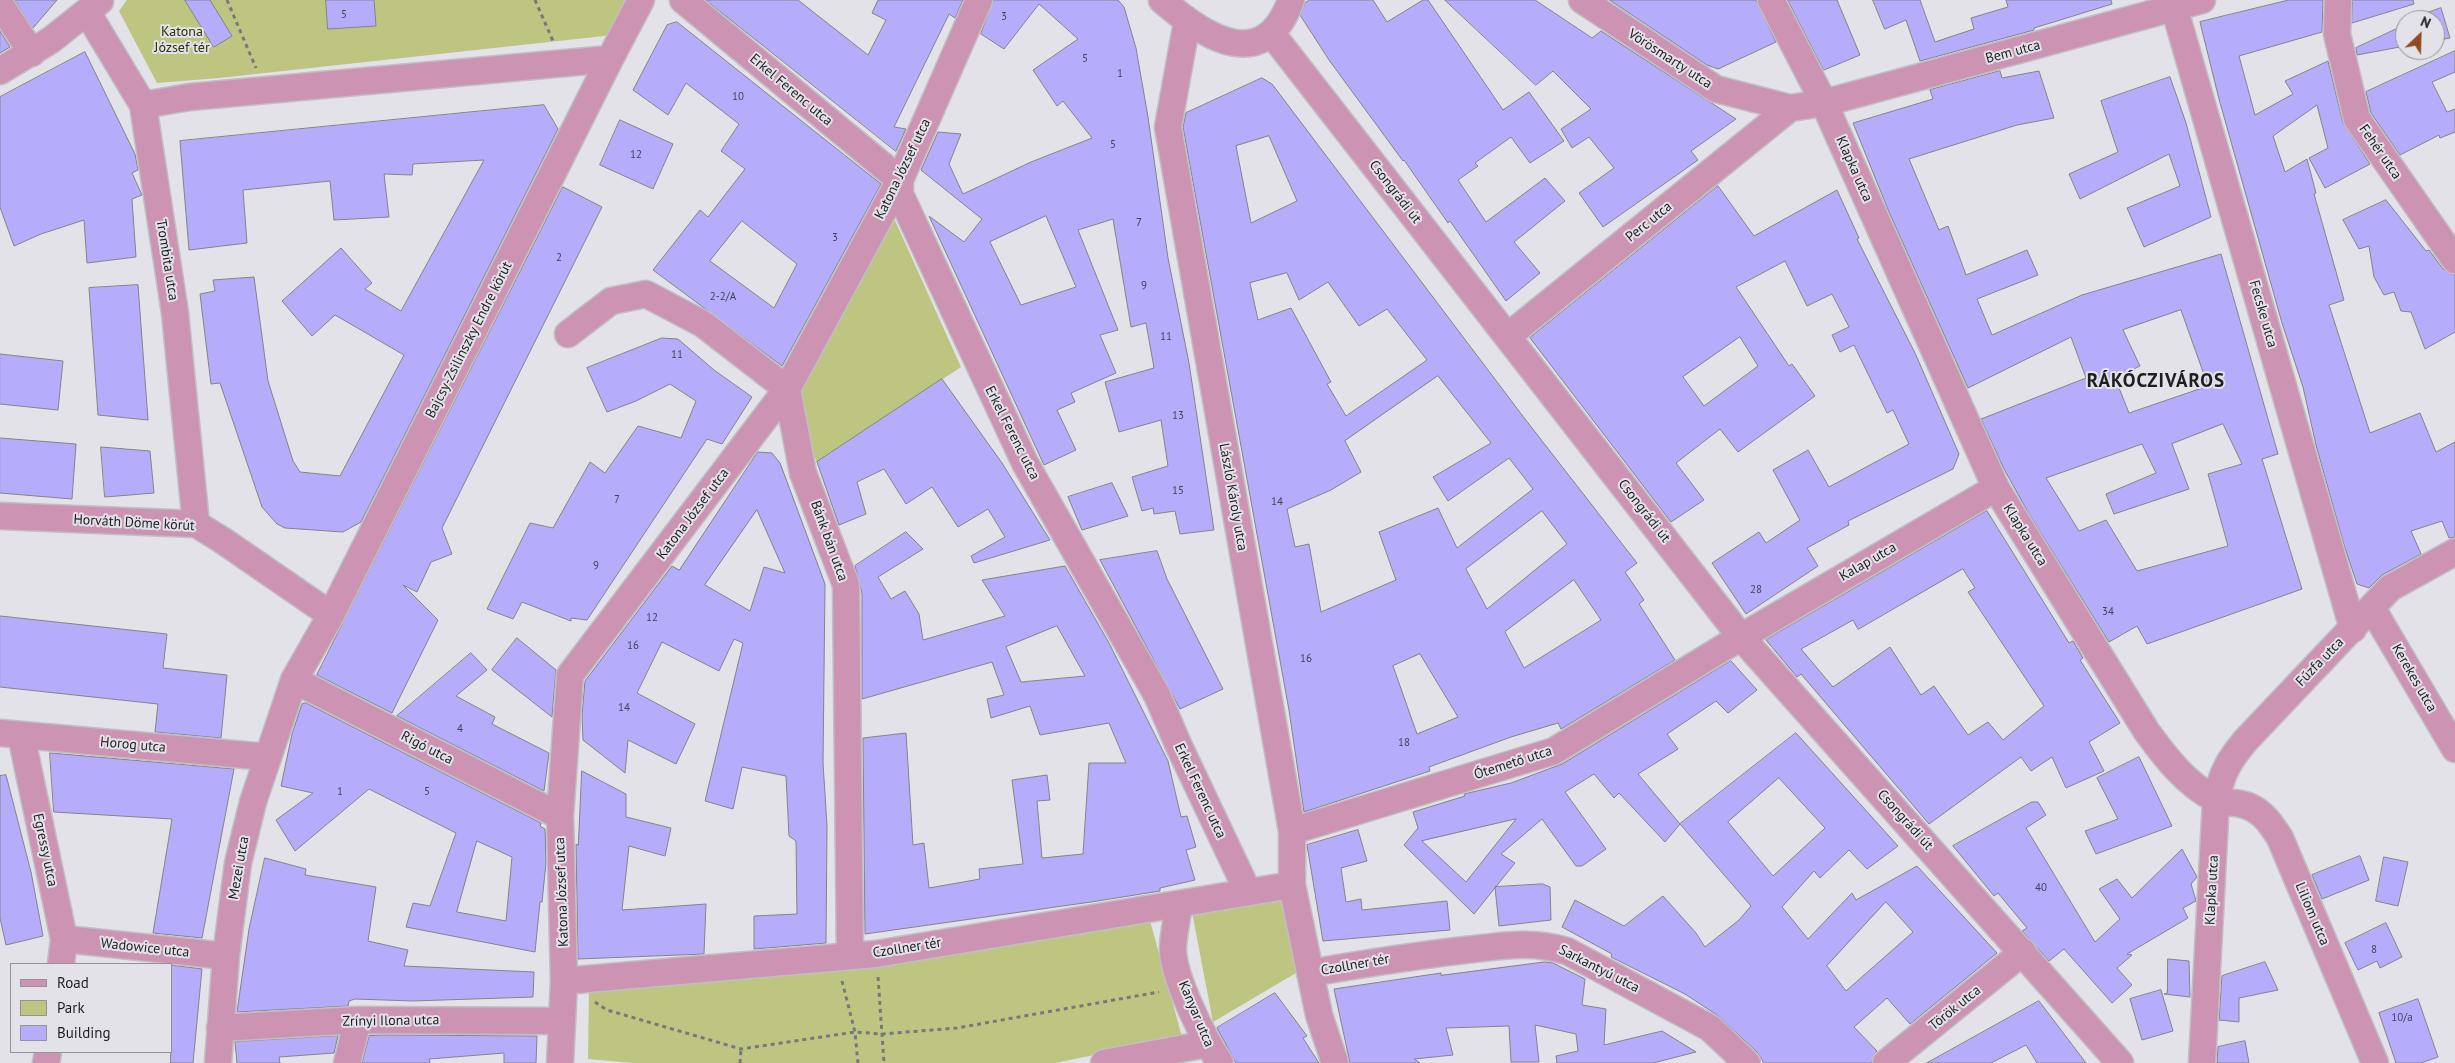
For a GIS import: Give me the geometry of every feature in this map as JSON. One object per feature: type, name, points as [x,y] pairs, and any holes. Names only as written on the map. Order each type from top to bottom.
[{"type":"street","name":"Bajcsy-Zsilinszky Endre körút","points":[[294,680],[331,615],[610,59],[642,0]]},
{"type":"street","name":"Erkel Ferenc utca","points":[[682,0],[900,180],[900,194],[1025,463],[1157,695],[1248,892]]},
{"type":"street","name":"Katona József utca","points":[[560,1063],[564,981],[560,816],[570,675],[787,390],[900,180],[979,0]]},
{"type":"street","points":[[1162,0],[1187,22],[1201,31],[1229,41],[1254,42],[1272,34],[1284,20],[1292,0]]},
{"type":"street","name":"Vörösmarty utca","points":[[1582,0],[1716,89],[1790,108],[1824,103]]},
{"type":"street","name":"Klapka utca","points":[[1770,0],[1824,103],[1996,488],[2158,748],[2169,763],[2190,782],[2216,800],[2202,1063]]},
{"type":"street","name":"Bem utca","points":[[1824,103],[2173,4],[2202,0]]},
{"type":"street","name":"Fehér utca","points":[[2338,0],[2337,34],[2357,119],[2455,260]]},
{"type":"street","points":[[0,4],[32,53]]},
{"type":"street","name":"Fecske utca","points":[[2173,4],[2353,629]]},
{"type":"street","points":[[0,71],[32,53],[94,6]]},
{"type":"street","name":"Trombita utca","points":[[94,6],[143,105],[175,313],[196,524]]},
{"type":"street","name":"László Károly utca","points":[[1187,22],[1168,127],[1292,831],[1292,885],[1319,1015],[1335,1063]]},
{"type":"street","name":"Csongrádi út","points":[[1272,34],[1741,637],[2120,1063]]},
{"type":"street","points":[[143,105],[190,97],[610,59]]},
{"type":"street","name":"Perc utca","points":[[1508,336],[1790,108]]},
{"type":"street","points":[[568,334],[611,301],[646,294],[703,324],[787,390]]},
{"type":"street","name":"Bánk bán utca","points":[[787,390],[804,473],[846,585],[843,957]]},
{"type":"street","name":"Kalap utca","points":[[1741,637],[1996,488]]},
{"type":"street","name":"Horváth Döme körút","points":[[0,516],[196,524],[331,615]]},
{"type":"street","name":"Fűzfa utca","points":[[2216,800],[2222,773],[2232,756],[2390,588],[2455,552]]},
{"type":"street","name":"Kerekes utca","points":[[2372,608],[2455,749]]},
{"type":"street","name":"Ótemető utca","points":[[1292,831],[1554,751],[1741,637]]},
{"type":"street","name":"Rigó utca","points":[[294,680],[560,816]]},
{"type":"street","name":"Mezei utca","points":[[218,1063],[226,956],[238,863],[266,757],[294,680]]},
{"type":"street","name":"Horog utca","points":[[10,734],[266,757]]},
{"type":"street","name":"Egressy utca","points":[[10,734],[62,952]]},
{"type":"street","name":"Liliom utca","points":[[2216,800],[2243,804],[2267,817],[2280,838],[2375,1063]]},
{"type":"street","points":[[1248,892],[1292,885]]},
{"type":"street","name":"Czollner tér","points":[[564,981],[876,954],[1248,892]]},
{"type":"street","name":"Kanyar utca","points":[[1179,904],[1172,948],[1182,988],[1213,1053]]},
{"type":"street","name":"Sarkantyú utca","points":[[1399,957],[1519,944],[1545,944],[1567,951],[1710,1028],[1747,1063]]},
{"type":"street","name":"Wadowice utca","points":[[62,952],[226,956]]},
{"type":"street","name":"Török utca","points":[[1886,1063],[2023,952]]},
{"type":"street","name":"Czollner tér","points":[[1310,973],[1399,957]]},
{"type":"street","points":[[347,1063],[358,1020]]},
{"type":"street","name":"Zrínyi Ilona utca","points":[[220,1028],[358,1020],[562,1021]]},
{"type":"street","points":[[1104,1063],[1213,1053]]},
{"type":"path","points":[[227,0],[258,74],[262,91]]},
{"type":"path","points":[[535,0],[554,42],[556,64]]},
{"type":"path","points":[[876,954],[884,1063]]},
{"type":"path","points":[[843,957],[858,1063]]},
{"type":"path","points":[[593,1000],[607,1010],[741,1049],[855,1032],[882,1034],[957,1028],[1182,988]]},
{"type":"path","points":[[740,1063],[741,1049]]},
{"type":"green space","name":"Katona József tér","points":[[127,0],[633,0],[613,35],[219,78],[157,83],[119,11]]},
{"type":"green space","points":[[888,205],[961,367],[817,462],[779,388]]},
{"type":"green space","points":[[1283,898],[1301,970],[1213,1022],[1192,912]]},
{"type":"green space","points":[[1149,917],[1182,1037],[1055,1063],[633,1063],[588,1059],[589,986]]},
{"type":"building","points":[[15,0],[57,0],[33,28]]},
{"type":"building","points":[[185,0],[210,0],[232,36],[214,47]]},
{"type":"building","points":[[326,0],[374,0],[376,26],[328,29]]},
{"type":"building","points":[[706,0],[798,0],[868,55],[886,20],[872,13],[878,0],[963,0],[955,18],[949,14],[894,127],[906,129],[896,151]]},
{"type":"building","points":[[994,0],[1118,0],[1124,7],[1136,48],[1148,117],[1168,258],[1189,363],[1214,530],[1180,534],[1175,511],[1154,514],[1153,508],[1142,511],[1132,477],[1168,466],[1161,420],[1119,432],[1105,382],[1154,368],[1146,323],[1131,327],[1113,219],[1078,230],[1118,330],[1100,335],[1116,373],[1071,393],[1075,402],[1057,410],[1076,450],[1044,465],[929,216],[964,242],[982,219],[921,170],[938,132],[961,134],[949,164],[963,194],[1031,162],[1092,138],[1063,101],[1057,106],[1033,70],[1078,39],[1039,4],[1004,49],[981,34]],"holes":[[[1046,216],[1076,287],[1021,305],[990,242]]]},
{"type":"building","points":[[1310,0],[1373,0],[1387,22],[1423,0],[1428,0],[1503,110],[1529,92],[1564,141],[1530,163],[1511,137],[1475,163],[1478,166],[1458,180],[1486,222],[1545,178],[1565,201],[1514,242],[1540,273],[1506,301],[1450,221],[1448,223],[1404,160],[1329,60],[1300,15],[1305,3]]},
{"type":"building","points":[[1445,0],[1535,0],[1592,38],[1601,31],[1736,119],[1691,151],[1698,160],[1603,227],[1579,193],[1614,168],[1589,137],[1572,148],[1561,129],[1591,109],[1553,71],[1536,85]]},
{"type":"building","points":[[1610,0],[1756,0],[1776,42],[1718,69],[1707,65]]},
{"type":"building","points":[[1788,0],[1837,0],[1860,55],[1824,70]]},
{"type":"building","points":[[1873,0],[1920,0],[1935,42],[1974,29],[1971,18],[2008,7],[2006,0],[2111,0],[2112,4],[2034,28],[2034,30],[1920,61],[1906,20],[1885,29]]},
{"type":"building","points":[[2289,0],[2323,0],[2322,32],[2239,56],[2255,115],[2293,94],[2285,81],[2328,61],[2343,123],[2370,164],[2325,188],[2309,158],[2328,148],[2317,105],[2273,136],[2285,172],[2307,159],[2316,193],[2314,194],[2344,300],[2329,305],[2370,433],[2420,413],[2436,452],[2455,442],[2455,537],[2449,538],[2442,521],[2411,531],[2421,554],[2382,575],[2369,588],[2357,584],[2344,545],[2316,445],[2303,387],[2282,323],[2219,99],[2200,22]]},
{"type":"building","points":[[2353,0],[2413,0],[2414,4],[2352,23]]},
{"type":"building","points":[[2445,21],[2450,38],[2445,39]]},
{"type":"building","points":[[677,22],[881,184],[782,366],[653,270],[700,210],[708,217],[745,169],[721,151],[739,124],[686,83],[668,115],[633,90],[667,25]],"holes":[[[742,221],[797,264],[774,308],[710,261]]]},
{"type":"building","points":[[2395,30],[2395,48],[2357,55],[2356,48]]},
{"type":"building","points":[[0,31],[10,47],[0,53]]},
{"type":"building","points":[[2455,51],[2455,72],[2432,82],[2447,112],[2455,109],[2455,132],[2440,138],[2439,135],[2400,155],[2371,113],[2366,92],[2435,60],[2445,60],[2445,56]]},
{"type":"building","points":[[85,52],[135,154],[138,170],[132,173],[142,195],[132,199],[136,257],[87,263],[84,220],[41,234],[14,246],[0,207],[0,97]]},
{"type":"building","points":[[2000,71],[2002,78],[2039,71],[2054,118],[2017,125],[1909,159],[1939,230],[1948,226],[1966,275],[2027,250],[2038,275],[1977,299],[1992,335],[2082,295],[2221,254],[2278,454],[2262,459],[2302,589],[2147,644],[2137,626],[2109,642],[2029,514],[2004,469],[1981,419],[2086,378],[2071,337],[1968,388],[1889,212],[1853,123],[1933,99],[1930,90]],"holes":[[[2181,310],[2208,386],[2129,413],[2115,378],[2140,366],[2123,330]],[[2223,424],[2242,464],[2208,474],[2228,546],[2137,571],[2106,520],[2079,531],[2046,478],[2142,444],[2156,473],[2106,494],[2114,514],[2189,489],[2172,444]]]},
{"type":"building","points":[[2170,77],[2186,123],[2211,217],[2144,247],[2127,208],[2180,186],[2169,154],[2080,199],[2069,174],[2118,152],[2101,101]]},
{"type":"building","points":[[1262,78],[1272,84],[1525,419],[1637,563],[1625,572],[1644,600],[1639,604],[1675,660],[1561,729],[1558,723],[1511,737],[1429,767],[1430,771],[1304,812],[1289,710],[1183,127],[1186,113]],"holes":[[[1269,136],[1297,201],[1251,223],[1236,146]],[[1287,273],[1299,300],[1328,282],[1359,326],[1387,309],[1427,360],[1346,416],[1327,384],[1331,382],[1291,308],[1258,320],[1250,283]],[[1438,376],[1491,443],[1433,477],[1448,501],[1509,458],[1533,489],[1457,548],[1438,508],[1379,532],[1396,580],[1321,612],[1309,544],[1295,547],[1287,509],[1331,490],[1361,472],[1345,441]],[[1542,511],[1567,544],[1487,609],[1466,569]],[[1574,580],[1601,620],[1524,668],[1505,632]],[[1420,654],[1458,717],[1417,734],[1393,666]]]},
{"type":"building","points":[[544,105],[558,129],[361,522],[343,532],[285,528],[277,524],[262,507],[220,383],[211,384],[200,294],[215,291],[213,280],[254,277],[268,381],[293,461],[300,472],[340,476],[404,355],[335,315],[312,336],[282,301],[341,248],[372,283],[365,289],[401,311],[484,160],[413,164],[412,175],[384,174],[389,217],[334,220],[330,181],[243,190],[247,243],[189,250],[180,141]]},
{"type":"building","points":[[620,120],[673,144],[653,189],[600,165]]},
{"type":"building","points":[[1718,186],[1754,236],[1837,190],[1859,238],[1857,239],[1915,353],[1959,454],[1953,469],[1848,521],[1849,525],[1807,548],[1818,566],[1746,614],[1712,563],[1759,532],[1766,543],[1800,520],[1773,470],[1808,450],[1829,487],[1909,444],[1893,410],[1887,413],[1854,345],[1840,352],[1832,335],[1849,327],[1832,294],[1807,306],[1785,261],[1736,287],[1789,366],[1792,364],[1815,396],[1738,452],[1720,429],[1676,463],[1704,500],[1671,522],[1530,338]],"holes":[[[1740,337],[1758,366],[1704,406],[1683,377]]]},
{"type":"building","points":[[563,187],[602,207],[442,528],[452,554],[431,562],[417,592],[403,585],[438,620],[392,713],[317,675]]},
{"type":"building","points":[[2386,200],[2426,251],[2429,250],[2443,269],[2455,275],[2455,332],[2425,349],[2411,312],[2401,311],[2394,292],[2384,295],[2374,277],[2369,246],[2359,249],[2343,220]]},
{"type":"building","points":[[138,285],[148,420],[98,415],[89,288]]},
{"type":"building","points":[[662,338],[678,339],[714,370],[752,397],[722,444],[707,439],[587,620],[571,618],[571,621],[522,602],[513,619],[487,609],[530,523],[553,528],[590,462],[605,473],[638,426],[681,438],[696,401],[670,384],[636,401],[607,412],[587,368]]},
{"type":"building","points":[[0,354],[63,361],[58,410],[0,404]]},
{"type":"building","points":[[942,379],[1002,463],[1050,540],[974,563],[971,556],[1005,537],[988,509],[958,527],[932,487],[906,504],[884,469],[857,482],[866,514],[839,525],[817,462]]},
{"type":"building","points":[[0,438],[76,444],[72,499],[0,493]]},
{"type":"building","points":[[101,447],[150,451],[154,493],[105,497]]},
{"type":"building","points":[[758,452],[772,453],[780,463],[825,584],[823,763],[827,826],[826,943],[754,949],[754,916],[797,914],[796,841],[789,836],[786,776],[742,767],[733,809],[705,801],[743,643],[734,639],[719,671],[662,642],[637,693],[695,724],[676,764],[628,740],[625,773],[583,740],[582,715],[585,681],[672,566],[679,570]],"holes":[[[757,510],[785,573],[764,567],[750,611],[705,585]]]},
{"type":"building","points":[[1112,483],[1128,516],[1082,530],[1068,497]]},
{"type":"building","points":[[1987,511],[2069,643],[2073,641],[2083,658],[2080,660],[2120,723],[2089,742],[2104,771],[2066,788],[2052,757],[2031,771],[2021,757],[1929,824],[1801,674],[1797,677],[1766,640]],"holes":[[[1963,569],[1975,588],[1968,592],[2044,706],[2003,740],[1988,722],[1968,735],[1934,686],[1921,695],[1890,647],[1833,687],[1801,649],[1853,620],[1858,629]]]},
{"type":"building","points":[[906,532],[923,549],[878,577],[891,599],[905,591],[919,614],[923,640],[1005,616],[982,580],[1065,566],[1109,643],[1168,761],[1181,817],[1187,816],[1196,847],[1186,850],[1195,880],[1160,888],[1160,891],[865,934],[863,738],[906,733],[913,845],[924,843],[929,888],[980,879],[979,869],[1023,864],[1012,780],[1047,775],[1050,800],[1037,801],[1042,858],[1083,854],[1089,763],[1126,763],[1109,723],[1040,735],[1030,706],[991,718],[987,699],[1004,695],[992,662],[862,699],[862,594],[855,566]],"holes":[[[1057,626],[1085,676],[1021,682],[1006,647]]]},
{"type":"building","points":[[1157,551],[1167,579],[1223,689],[1180,709],[1100,560]]},
{"type":"building","points":[[0,616],[167,634],[163,668],[227,675],[221,738],[155,732],[158,704],[0,687]]},
{"type":"building","points":[[517,638],[556,670],[552,717],[492,670]]},
{"type":"building","points":[[471,653],[487,670],[456,696],[495,717],[492,724],[549,753],[544,791],[397,716]]},
{"type":"building","points":[[1731,661],[1757,690],[1728,713],[1716,701],[1667,734],[1678,749],[1638,774],[1680,824],[1665,842],[1619,793],[1614,798],[1594,774],[1565,792],[1606,849],[1582,866],[1576,866],[1542,819],[1501,854],[1515,863],[1474,914],[1404,845],[1418,828],[1413,812],[1465,796],[1464,794],[1511,783],[1562,764]],"holes":[[[1516,819],[1466,882],[1422,841]]]},
{"type":"building","points":[[306,703],[541,823],[540,826],[545,829],[546,863],[535,952],[406,927],[413,903],[430,906],[456,833],[369,789],[295,851],[276,820],[313,793],[281,786],[292,734],[302,704]],"holes":[[[477,841],[512,857],[506,921],[457,912]]]},
{"type":"building","points":[[1796,733],[1898,846],[1867,869],[1849,850],[1820,878],[1814,871],[1782,907],[1808,939],[1852,893],[1856,900],[1917,866],[1997,953],[1910,1024],[1887,998],[1854,1027],[1877,1051],[1871,1063],[1764,1063],[1757,1052],[1717,1015],[1685,994],[1611,957],[1612,954],[1562,927],[1575,900],[1624,926],[1663,896],[1696,933],[1705,947],[1739,920],[1751,906],[1680,824]],"holes":[[[1779,778],[1825,828],[1773,876],[1728,822]],[[1886,902],[1913,932],[1846,991],[1827,966]]]},
{"type":"building","points":[[50,753],[234,769],[202,938],[153,933],[172,819],[54,812]]},
{"type":"building","points":[[2139,757],[2172,826],[2096,854],[2085,831],[2118,819],[2097,778]]},
{"type":"building","points":[[582,771],[626,794],[626,817],[671,828],[665,856],[629,846],[622,910],[706,904],[704,954],[578,959],[576,844],[578,845]]},
{"type":"building","points":[[6,775],[31,872],[43,936],[6,945],[0,918],[0,776]]},
{"type":"building","points":[[2032,802],[2038,802],[2046,815],[2026,828],[2095,942],[2120,919],[2099,889],[2117,879],[2132,898],[2182,849],[2197,877],[2191,884],[2196,901],[2183,908],[2188,918],[2127,954],[2132,955],[2117,968],[2132,985],[2112,1003],[2064,949],[2049,961],[2022,931],[2027,928],[1998,893],[1994,896],[1953,846]]},
{"type":"building","points":[[1358,830],[1367,861],[1341,868],[1346,902],[1361,899],[1362,910],[1447,901],[1450,930],[1323,941],[1307,845]]},
{"type":"building","points":[[2360,856],[2369,880],[2322,899],[2312,875]]},
{"type":"building","points":[[2384,857],[2408,862],[2398,906],[2376,901]]},
{"type":"building","points":[[265,858],[306,869],[305,875],[376,887],[368,941],[408,950],[404,966],[534,972],[533,997],[413,1001],[355,999],[349,1001],[348,1006],[237,1012],[249,929]]},
{"type":"building","points":[[1543,884],[1550,887],[1551,920],[1499,926],[1495,887]]},
{"type":"building","points":[[2386,923],[2402,957],[2380,968],[2377,961],[2358,970],[2345,943]]},
{"type":"building","points":[[2168,959],[2189,961],[2190,997],[2164,994],[2167,993]]},
{"type":"building","points":[[1545,962],[1553,963],[1585,979],[1582,1005],[1606,1009],[1604,1045],[1662,1031],[1696,1052],[1653,1063],[1557,1063],[1556,1056],[1578,1051],[1576,1034],[1535,1025],[1539,1062],[1511,1062],[1509,1026],[1446,1028],[1453,1055],[1414,1059],[1420,1063],[1350,1063],[1334,989],[1441,973],[1441,975]]},
{"type":"building","points":[[2265,962],[2278,990],[2239,998],[2239,1022],[2219,1020],[2222,976]]},
{"type":"building","points":[[172,965],[202,969],[193,1063],[171,1063]]},
{"type":"building","points":[[2161,990],[2173,1031],[2142,1040],[2130,999]]},
{"type":"building","points":[[1275,993],[1307,1036],[1303,1038],[1319,1063],[1236,1063],[1217,1028]]},
{"type":"building","points":[[2418,999],[2438,1057],[2421,1063],[2396,1063],[2379,1013]]},
{"type":"building","points":[[2039,1001],[2086,1063],[2037,1063],[2026,1045],[1991,1063],[1927,1063]]},
{"type":"building","points":[[338,1036],[334,1053],[279,1057],[280,1063],[237,1063],[235,1042]]},
{"type":"building","points":[[369,1036],[537,1036],[536,1063],[504,1063],[504,1053],[429,1059],[430,1063],[362,1063]]},
{"type":"building","points":[[2245,1041],[2249,1063],[2217,1063],[2218,1047]]},
{"type":"district","name":"RÁKÓCZIVÁROS","points":[[2156,382]]}]
